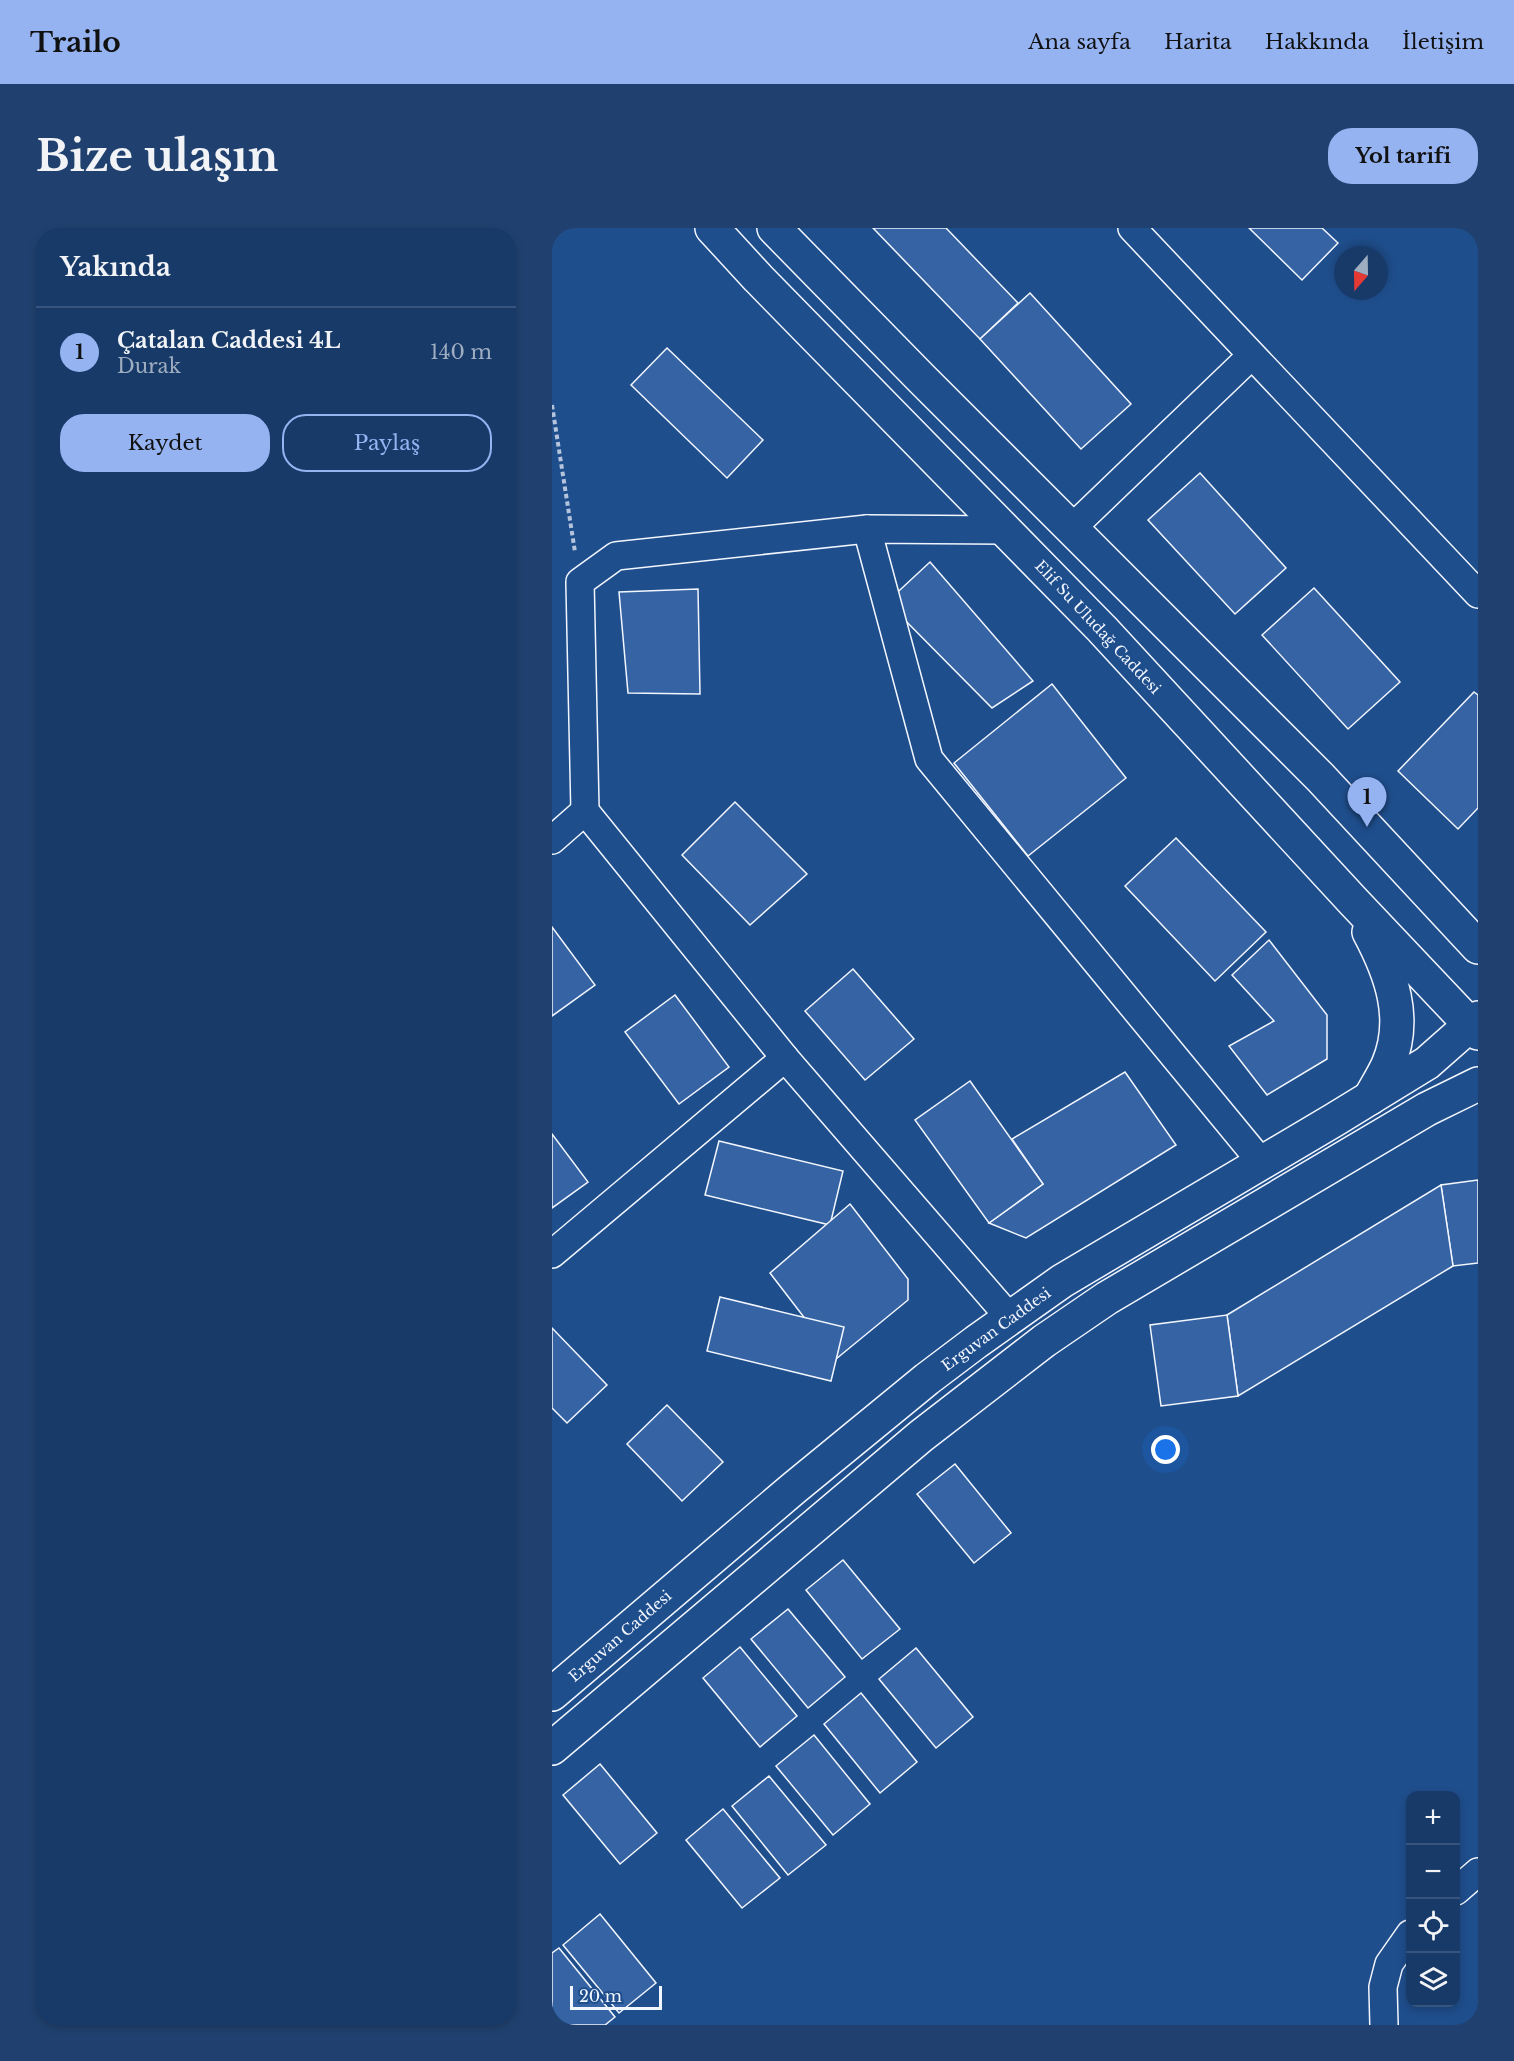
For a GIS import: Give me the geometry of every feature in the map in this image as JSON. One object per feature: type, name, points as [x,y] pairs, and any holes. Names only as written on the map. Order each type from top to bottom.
[{"type":"street","name":"Elif Su Uludağ Caddesi","points":[[712,228],[758,278],[1102,629],[1353,901],[1476,1025]]},
{"type":"street","points":[[774,228],[1320,777],[1478,947]]},
{"type":"street","points":[[1135,229],[1251,356],[1478,594]]},
{"type":"street","points":[[1072,528],[1251,356]]},
{"type":"street","points":[[867,529],[929,759],[1262,1163]]},
{"type":"street","points":[[1005,530],[867,529],[616,556],[580,582],[585,811],[785,1058],[1010,1318]]},
{"type":"street","points":[[552,840],[585,811]]},
{"type":"street","points":[[1353,901],[1382,956],[1392,982],[1397,1012],[1395,1039],[1389,1063],[1370,1098]]},
{"type":"street","name":"Erguvan Caddesi","points":[[552,1694],[794,1488],[927,1379],[1010,1318],[1062,1281],[1427,1063],[1476,1025]]},
{"type":"street","points":[[552,1254],[785,1058]]},
{"type":"street","points":[[552,1748],[921,1436],[1044,1341],[1107,1298],[1427,1109],[1478,1084]]},
{"type":"street","points":[[1460,1887],[1478,1872]]},
{"type":"street","points":[[1384,2025],[1383,1987],[1389,1964],[1406,1940]]},
{"type":"path","points":[[552,405],[580,582]]},
{"type":"building","points":[[873,228],[946,228],[1018,303],[980,339]]},
{"type":"building","points":[[1249,228],[1322,228],[1338,243],[1302,280]]},
{"type":"building","points":[[1030,293],[1131,404],[1081,449],[980,339]]},
{"type":"building","points":[[667,348],[763,440],[727,478],[631,385]]},
{"type":"building","points":[[1200,473],[1286,568],[1235,614],[1148,520]]},
{"type":"building","points":[[930,562],[1033,681],[992,708],[887,602]]},
{"type":"building","points":[[1314,588],[1400,682],[1348,729],[1262,635]]},
{"type":"building","points":[[698,589],[700,694],[628,693],[619,592]]},
{"type":"building","points":[[1052,684],[1126,778],[1028,856],[954,763]]},
{"type":"building","points":[[1474,692],[1478,695],[1478,808],[1458,829],[1398,771]]},
{"type":"building","points":[[735,802],[807,874],[750,925],[682,855]]},
{"type":"building","points":[[1176,838],[1266,932],[1215,981],[1125,886]]},
{"type":"building","points":[[552,927],[595,985],[552,1016]]},
{"type":"building","points":[[1269,940],[1327,1015],[1327,1059],[1267,1095],[1229,1046],[1274,1021],[1232,975]]},
{"type":"building","points":[[853,969],[914,1039],[865,1080],[805,1011]]},
{"type":"building","points":[[675,995],[729,1067],[679,1104],[625,1032]]},
{"type":"building","points":[[1125,1072],[1176,1145],[1026,1238],[989,1223],[1043,1184],[1012,1139]]},
{"type":"building","points":[[970,1081],[1043,1184],[989,1223],[915,1120]]},
{"type":"building","points":[[552,1134],[588,1182],[552,1208]]},
{"type":"building","points":[[719,1141],[843,1171],[830,1225],[705,1195]]},
{"type":"building","points":[[1478,1180],[1478,1263],[1453,1266],[1441,1185]]},
{"type":"building","points":[[1441,1185],[1453,1266],[1238,1396],[1227,1315]]},
{"type":"building","points":[[850,1204],[908,1279],[908,1300],[836,1359],[770,1273]]},
{"type":"building","points":[[720,1297],[844,1327],[831,1381],[707,1351]]},
{"type":"building","points":[[1227,1315],[1238,1396],[1161,1406],[1150,1325]]},
{"type":"building","points":[[552,1328],[607,1385],[567,1423],[552,1408]]},
{"type":"building","points":[[667,1405],[723,1462],[682,1501],[627,1444]]},
{"type":"building","points":[[955,1464],[1011,1533],[974,1563],[917,1494]]},
{"type":"building","points":[[843,1560],[900,1629],[862,1659],[806,1590]]},
{"type":"building","points":[[788,1609],[845,1677],[808,1708],[751,1639]]},
{"type":"building","points":[[740,1647],[797,1716],[760,1747],[703,1678]]},
{"type":"building","points":[[916,1648],[973,1717],[936,1748],[879,1679]]},
{"type":"building","points":[[861,1693],[917,1762],[880,1793],[824,1724]]},
{"type":"building","points":[[814,1735],[870,1804],[833,1835],[776,1766]]},
{"type":"building","points":[[600,1764],[657,1833],[620,1864],[563,1795]]},
{"type":"building","points":[[769,1776],[826,1845],[788,1875],[732,1806]]},
{"type":"building","points":[[723,1809],[780,1878],[742,1908],[686,1840]]},
{"type":"building","points":[[600,1914],[656,1983],[619,2013],[563,1945]]},
{"type":"building","points":[[559,1948],[615,2017],[605,2025],[560,2025],[552,2015],[552,1953]]},
{"type":"place","name":"Çatalan Caddesi 4L","points":[[1367,827]]}]
